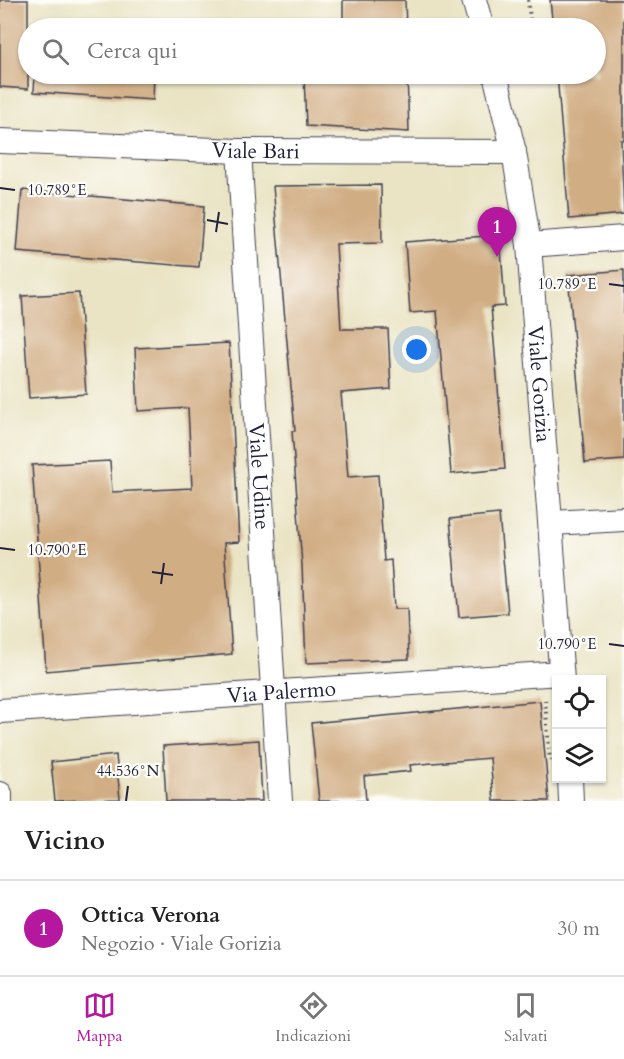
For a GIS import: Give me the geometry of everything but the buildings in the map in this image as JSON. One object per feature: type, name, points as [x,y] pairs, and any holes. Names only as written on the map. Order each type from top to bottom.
[{"type":"street","points":[[474,0],[479,18]]},
{"type":"street","name":"Viale Gorizia","points":[[497,84],[514,152],[529,245],[552,523],[561,675]]},
{"type":"street","name":"Viale Bari","points":[[0,141],[239,151],[514,152]]},
{"type":"street","name":"Viale Udine","points":[[239,151],[280,801]]},
{"type":"street","points":[[529,245],[624,238]]},
{"type":"street","points":[[552,523],[624,519]]},
{"type":"street","name":"Via Palermo","points":[[0,711],[552,677]]},
{"type":"street","points":[[570,783],[572,801]]},
{"type":"street","points":[[0,794],[0,801]]},
{"type":"path","points":[[528,0],[530,18]]},
{"type":"place","name":"Ottica Verona","points":[[497,257]]}]
